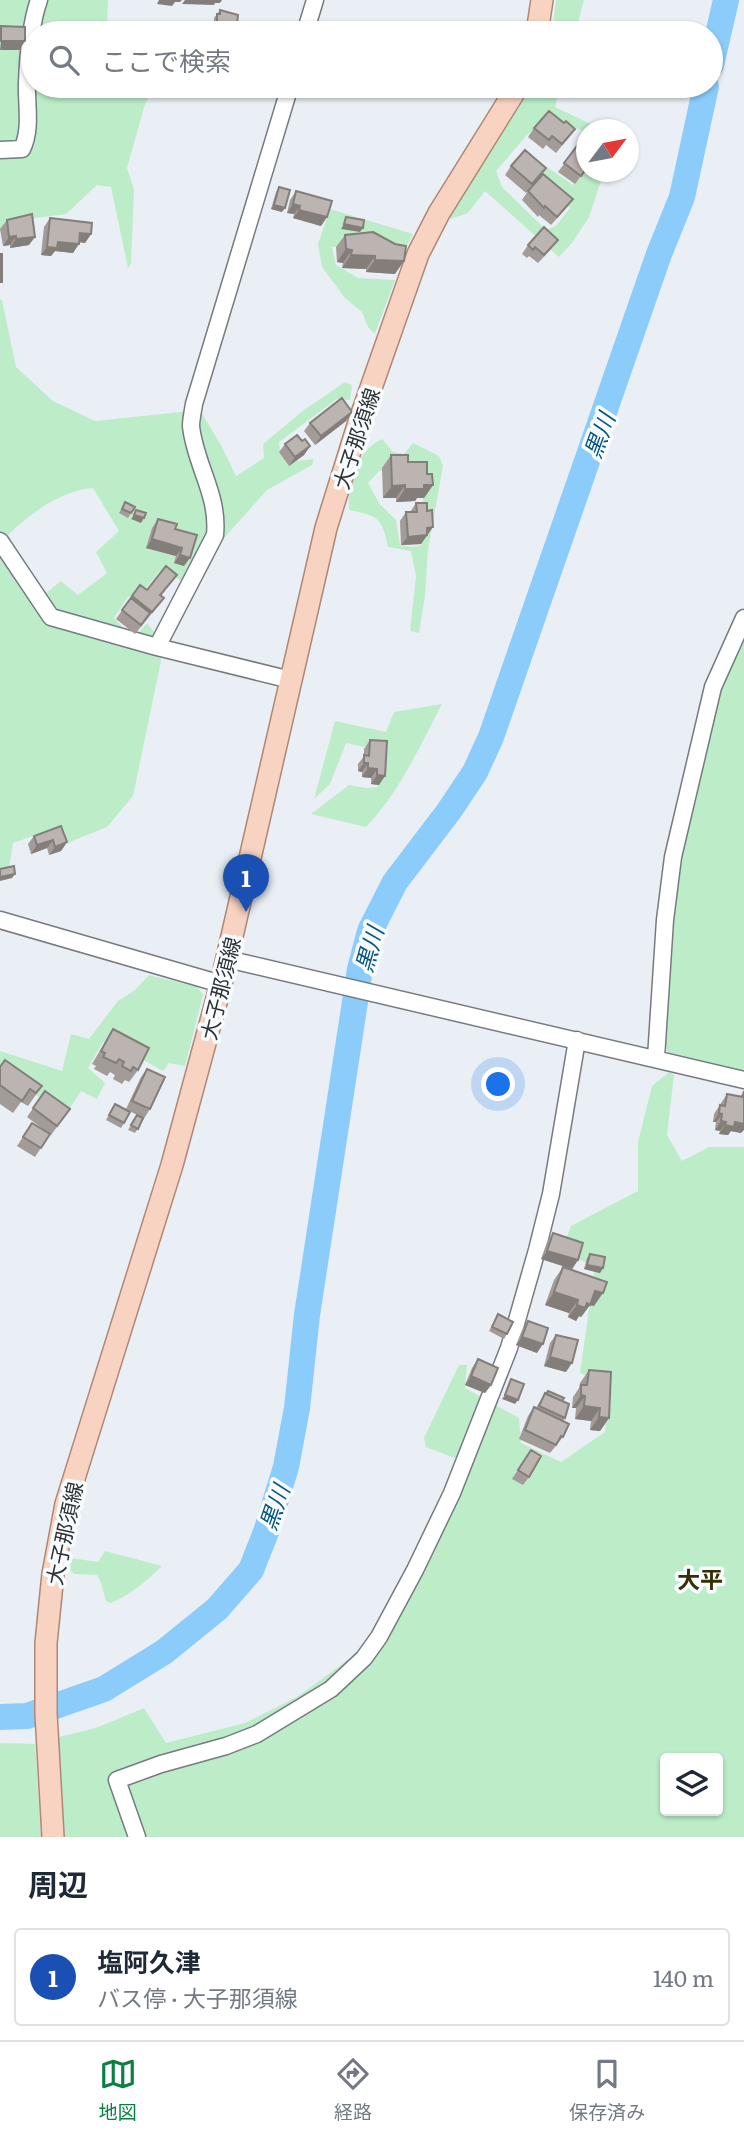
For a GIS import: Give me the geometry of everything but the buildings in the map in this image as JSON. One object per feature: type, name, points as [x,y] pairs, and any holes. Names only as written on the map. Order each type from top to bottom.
[{"type":"main road","points":[[539,21],[542,0]]},
{"type":"main road","name":"大子那須線","points":[[53,1837],[46,1643],[53,1574],[66,1504],[172,1165],[221,984],[326,528],[367,399],[418,254],[439,213],[511,98]]},
{"type":"street","points":[[33,21],[39,0]]},
{"type":"street","points":[[309,21],[315,0]]},
{"type":"street","points":[[0,150],[22,149],[25,143],[27,98]]},
{"type":"street","points":[[158,647],[215,535],[214,501],[191,424],[194,404],[286,98]]},
{"type":"street","points":[[0,541],[51,617],[290,680]]},
{"type":"street","points":[[656,1058],[673,857],[713,687],[744,618]]},
{"type":"street","points":[[0,920],[221,984]]},
{"type":"street","points":[[227,959],[744,1080]]},
{"type":"street","points":[[137,1837],[117,1780],[257,1734],[331,1689],[364,1658],[379,1637],[452,1493],[509,1348],[551,1194],[577,1040]]},
{"type":"green space","points":[[0,0],[108,0],[107,21],[21,21],[21,98],[148,98],[127,168],[134,189],[131,264],[128,268],[111,187],[97,185],[66,214],[5,222],[0,231]]},
{"type":"green space","points":[[556,0],[584,0],[578,21],[553,21]]},
{"type":"green space","points":[[524,98],[557,98],[555,107],[580,119],[576,119],[576,128],[548,118],[527,135],[496,171],[502,187],[546,230],[556,226],[570,208],[542,183],[528,165],[532,157],[573,185],[576,181],[601,182],[589,217],[559,257],[485,191],[468,213],[447,220]]},
{"type":"green space","points":[[330,209],[413,234],[403,253],[369,244],[332,247],[336,265],[358,278],[395,280],[375,334],[368,327],[362,312],[345,298],[322,267],[318,244]]},
{"type":"green space","points":[[0,299],[16,367],[53,401],[95,421],[200,410],[236,476],[264,458],[263,444],[304,410],[345,382],[352,385],[350,400],[337,399],[279,442],[280,452],[287,462],[314,459],[312,465],[267,490],[185,582],[160,571],[142,593],[128,597],[114,618],[129,634],[136,636],[147,623],[155,633],[161,661],[133,796],[107,827],[67,843],[53,829],[13,843],[9,868],[0,869]],"holes":[[[93,488],[119,531],[96,552],[107,573],[78,595],[61,581],[45,594],[8,535],[47,504],[70,493]]]},
{"type":"green space","points":[[382,439],[393,452],[404,454],[413,443],[439,456],[443,466],[428,550],[419,633],[410,631],[416,576],[411,551],[388,547],[381,524],[373,516],[349,510],[351,478],[359,460]],"holes":[[[379,471],[419,475],[425,520],[424,537],[421,545],[400,545],[396,520],[379,503],[368,483]]]},
{"type":"green space","points":[[744,635],[744,1071],[669,1054],[661,1038],[675,866],[716,694]]},
{"type":"green space","points":[[442,704],[399,784],[366,827],[311,814],[349,785],[378,787],[384,751],[346,743],[330,784],[314,799],[335,721],[386,732],[394,712]]},
{"type":"green space","points":[[149,975],[197,987],[203,995],[185,1066],[169,1063],[163,1071],[117,1045],[103,1042],[88,1068],[105,1083],[97,1099],[81,1091],[66,1114],[0,1073],[0,1051],[62,1071],[71,1034],[89,1039],[118,1001],[135,990]]},
{"type":"green space","points":[[669,1072],[674,1075],[667,1135],[682,1161],[709,1147],[744,1147],[744,1837],[61,1837],[59,1737],[96,1728],[144,1708],[166,1743],[245,1723],[297,1697],[360,1651],[414,1565],[468,1463],[426,1447],[424,1438],[459,1365],[467,1365],[465,1388],[519,1418],[521,1443],[561,1462],[605,1432],[609,1385],[580,1373],[595,1267],[562,1251],[571,1226],[638,1191],[638,1142],[652,1086]]},
{"type":"green space","points":[[105,1551],[162,1566],[138,1587],[111,1603],[106,1601],[97,1575],[74,1574],[70,1570],[71,1558],[98,1562]]},
{"type":"green space","points":[[0,1743],[35,1744],[41,1837],[0,1837]]},
{"type":"waterway","name":"黒川","points":[[721,21],[726,0]]},
{"type":"waterway","name":"黒川","points":[[0,1717],[27,1716],[104,1689],[164,1652],[217,1609],[251,1570],[286,1467],[297,1408],[307,1315],[360,969],[370,931],[395,882],[475,772],[491,737],[659,254],[682,197],[703,98]]},
{"type":"place","name":"塩阿久津","points":[[246,912]]},
{"type":"district","name":"大平","points":[[700,1578]]}]
